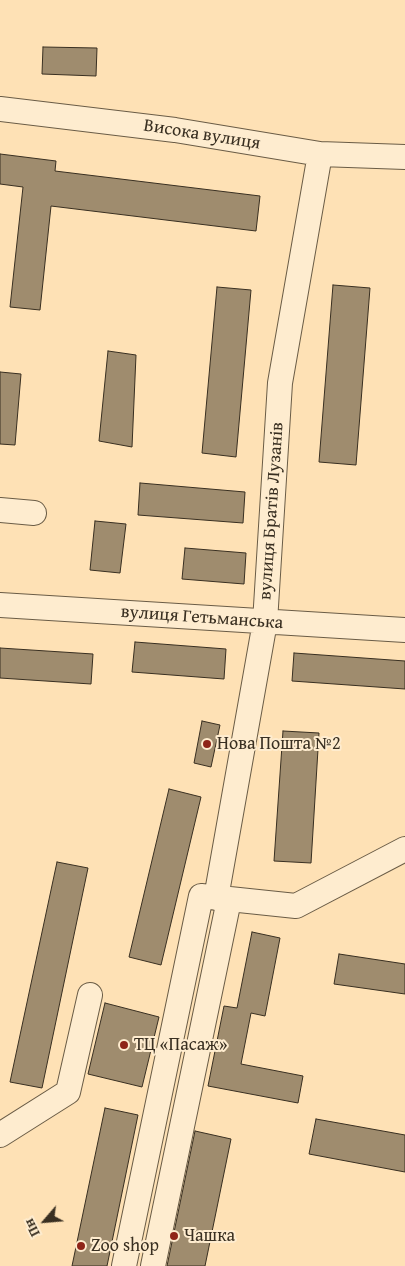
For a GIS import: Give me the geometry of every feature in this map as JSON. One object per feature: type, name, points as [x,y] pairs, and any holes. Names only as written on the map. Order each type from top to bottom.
[{"type":"street","name":"Висока вулиця","points":[[0,109],[175,130],[320,154],[405,157]]},
{"type":"street","name":"вулиця Братів Лузанів","points":[[153,1266],[265,622],[280,383],[320,154]]},
{"type":"street","points":[[0,510],[34,513]]},
{"type":"street","name":"вулиця Гетьманська","points":[[0,605],[405,630]]},
{"type":"street","points":[[216,898],[296,906],[405,849]]},
{"type":"street","name":"вулиця Братів Лузанів","points":[[124,1266],[216,898]]},
{"type":"street","points":[[0,1135],[68,1092],[90,995]]},
{"type":"building","points":[[43,47],[97,48],[96,76],[42,74]]},
{"type":"building","points":[[0,154],[56,161],[55,171],[260,196],[256,231],[51,206],[40,310],[10,307],[23,187],[0,184]]},
{"type":"building","points":[[333,285],[370,288],[356,465],[319,462]]},
{"type":"building","points":[[217,287],[251,290],[236,457],[202,453]]},
{"type":"building","points":[[108,351],[136,355],[132,447],[99,441]]},
{"type":"building","points":[[0,372],[21,374],[15,445],[0,444]]},
{"type":"building","points":[[140,483],[245,492],[243,523],[138,515]]},
{"type":"building","points":[[95,521],[126,524],[120,573],[90,570]]},
{"type":"building","points":[[185,548],[246,553],[244,584],[182,579]]},
{"type":"building","points":[[135,642],[226,649],[224,679],[132,672]]},
{"type":"building","points":[[0,648],[93,654],[91,684],[0,678]]},
{"type":"building","points":[[294,653],[405,661],[405,689],[292,681]]},
{"type":"building","name":"Нова Пошта №2","points":[[202,721],[220,725],[211,767],[194,763]]},
{"type":"building","points":[[283,731],[319,733],[311,863],[274,861]]},
{"type":"building","points":[[169,789],[201,797],[161,965],[129,957]]},
{"type":"building","points":[[57,862],[88,868],[42,1088],[10,1082]]},
{"type":"building","points":[[252,932],[280,938],[265,1016],[251,1013],[241,1064],[303,1076],[298,1103],[208,1086],[224,1006],[237,1008]]},
{"type":"building","points":[[339,954],[405,964],[405,994],[334,984]]},
{"type":"building","name":"ТЦ «Пасаж»","points":[[105,1003],[159,1017],[142,1087],[88,1074]]},
{"type":"building","points":[[105,1108],[138,1115],[107,1266],[72,1266]]},
{"type":"building","points":[[316,1119],[405,1135],[405,1172],[309,1154]]},
{"type":"building","points":[[195,1131],[231,1139],[205,1266],[167,1266]]},
{"type":"place","name":"Нова Пошта №2","points":[[207,744]]},
{"type":"place","name":"ТЦ «Пасаж»","points":[[124,1045]]},
{"type":"place","name":"Чашка","points":[[174,1236]]},
{"type":"place","name":"Zoo shop","points":[[81,1246]]}]
